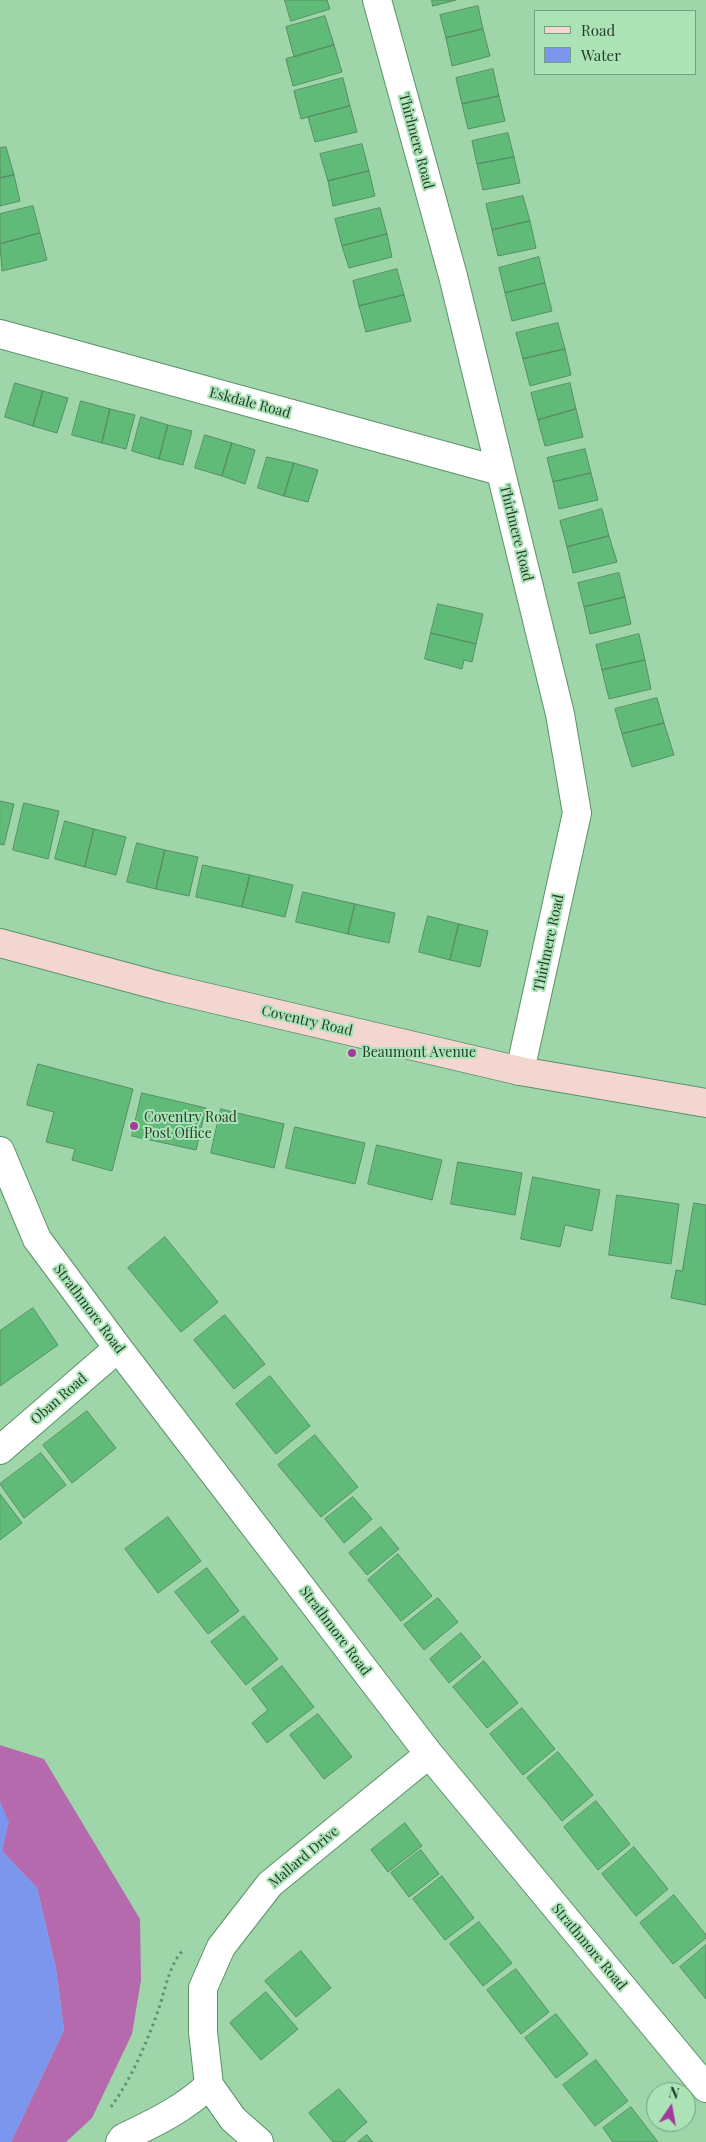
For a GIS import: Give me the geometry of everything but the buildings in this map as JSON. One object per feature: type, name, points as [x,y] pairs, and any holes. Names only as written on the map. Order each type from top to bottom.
[{"type":"main road","name":"Coventry Road","points":[[0,943],[167,988],[520,1071],[706,1103]]},
{"type":"street","name":"Thirlmere Road","points":[[377,0],[453,276],[560,714],[577,813],[520,1071]]},
{"type":"street","name":"Eskdale Road","points":[[0,334],[500,471]]},
{"type":"street","name":"Strathmore Road","points":[[0,1151],[37,1239],[118,1348],[429,1754],[706,2088]]},
{"type":"street","name":"Oban Road","points":[[0,1450],[118,1348]]},
{"type":"street","name":"Mallard Drive","points":[[259,2142],[233,2119],[209,2085],[203,2032],[204,1988],[221,1947],[270,1884],[429,1754]]},
{"type":"street","points":[[120,2142],[123,2138],[165,2118],[192,2101],[209,2085]]},
{"type":"shaded area","points":[[0,1745],[44,1759],[140,1919],[141,1980],[132,2034],[92,2118],[66,2142],[11,2142],[64,2030],[56,1969],[37,1888],[2,1851],[8,1822],[0,1802]]},
{"type":"water","points":[[0,1802],[9,1822],[2,1851],[37,1888],[56,1969],[64,2030],[11,2142],[0,2142]]},
{"type":"place","name":"Beaumont Avenue","points":[[352,1053]]},
{"type":"place","name":"Coventry Road Post Office","points":[[134,1126]]}]
